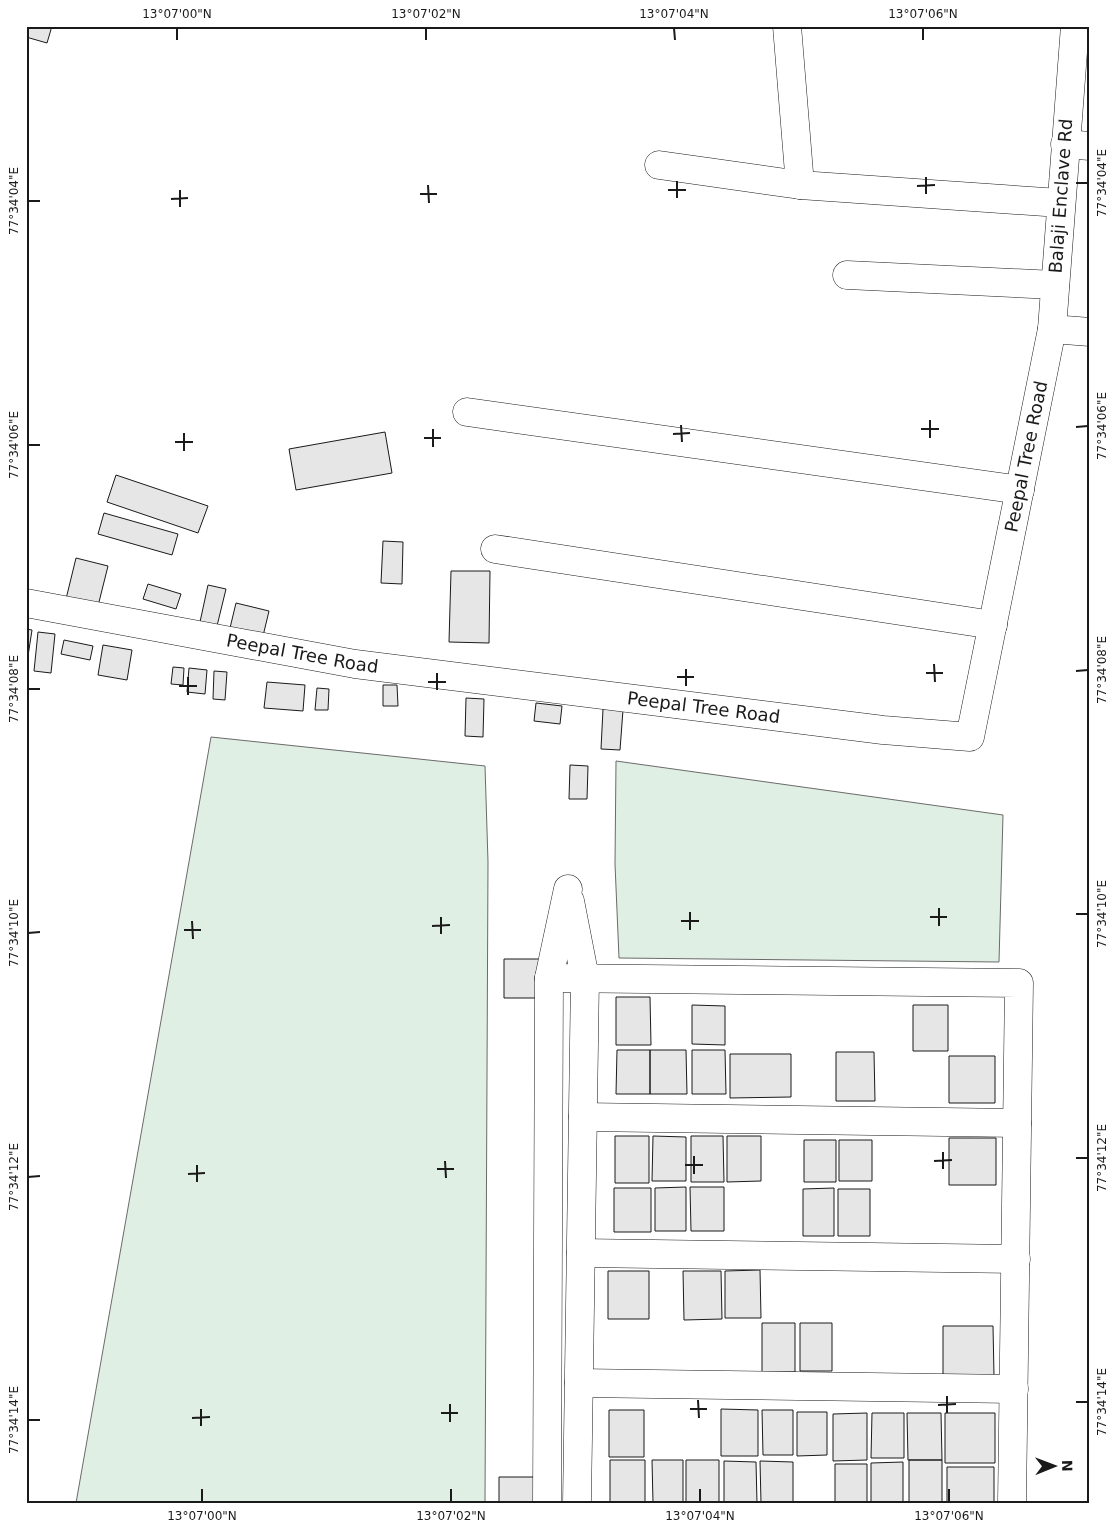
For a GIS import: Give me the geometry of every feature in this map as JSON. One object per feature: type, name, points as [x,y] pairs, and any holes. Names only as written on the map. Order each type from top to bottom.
[{"type":"street","points":[[787,26],[800,185]]},
{"type":"street","name":"Balaji Enclave Rd","points":[[1052,329],[1060,203],[1077,145],[1074,26]]},
{"type":"street","points":[[659,165],[800,185],[1060,203]]},
{"type":"street","points":[[847,275],[1055,285]]},
{"type":"street","points":[[1052,329],[1090,332]]},
{"type":"street","name":"Peepal Tree Road","points":[[26,603],[355,664],[883,730],[970,737],[1052,329]]},
{"type":"street","points":[[467,412],[1020,490]]},
{"type":"street","points":[[495,549],[993,625]]},
{"type":"street","points":[[547,1503],[550,978],[568,889],[585,978],[577,1503]]},
{"type":"street","points":[[550,978],[1019,983],[1012,1503]]},
{"type":"street","points":[[583,1117],[1017,1123]]},
{"type":"street","points":[[581,1252],[1016,1258]]},
{"type":"street","points":[[579,1383],[1014,1389]]},
{"type":"green space","points":[[211,737],[485,766],[488,862],[485,1503],[76,1503]]},
{"type":"green space","points":[[616,761],[1003,815],[999,962],[619,958],[615,864]]},
{"type":"building","points":[[26,26],[52,26],[47,43],[26,37]]},
{"type":"building","points":[[385,432],[392,473],[296,490],[289,449]]},
{"type":"building","points":[[116,475],[208,506],[198,533],[107,502]]},
{"type":"building","points":[[104,513],[178,534],[172,555],[98,534]]},
{"type":"building","points":[[383,541],[403,542],[402,584],[381,583]]},
{"type":"building","points":[[76,558],[108,566],[98,606],[66,599]]},
{"type":"building","points":[[451,571],[490,571],[489,643],[449,642]]},
{"type":"building","points":[[148,584],[181,594],[176,609],[143,599]]},
{"type":"building","points":[[208,585],[226,589],[217,626],[200,622]]},
{"type":"building","points":[[236,603],[269,611],[263,636],[230,628]]},
{"type":"building","points":[[26,629],[32,630],[28,656],[26,656]]},
{"type":"building","points":[[38,632],[55,634],[51,673],[34,671]]},
{"type":"building","points":[[64,640],[93,646],[90,660],[61,654]]},
{"type":"building","points":[[103,645],[132,650],[127,680],[98,675]]},
{"type":"building","points":[[173,667],[184,668],[183,685],[171,684]]},
{"type":"building","points":[[189,668],[207,670],[205,694],[187,692]]},
{"type":"building","points":[[214,671],[227,672],[225,700],[213,699]]},
{"type":"building","points":[[267,682],[305,685],[303,711],[264,708]]},
{"type":"building","points":[[383,685],[397,685],[398,706],[383,706]]},
{"type":"building","points":[[317,688],[329,689],[328,710],[315,710]]},
{"type":"building","points":[[466,698],[484,699],[483,737],[465,736]]},
{"type":"building","points":[[536,703],[562,706],[560,724],[534,721]]},
{"type":"building","points":[[603,709],[623,710],[620,750],[601,749]]},
{"type":"building","points":[[570,765],[588,766],[587,799],[569,799]]},
{"type":"building","points":[[504,959],[546,959],[546,998],[504,998]]},
{"type":"building","points":[[616,997],[650,997],[651,1045],[616,1045]]},
{"type":"building","points":[[692,1005],[725,1006],[725,1045],[692,1044]]},
{"type":"building","points":[[913,1005],[948,1005],[948,1051],[913,1051]]},
{"type":"building","points":[[617,1050],[650,1050],[650,1094],[616,1094]]},
{"type":"building","points":[[650,1050],[686,1050],[687,1094],[650,1094]]},
{"type":"building","points":[[692,1050],[725,1050],[726,1094],[692,1094]]},
{"type":"building","points":[[836,1052],[874,1052],[875,1101],[836,1101]]},
{"type":"building","points":[[730,1054],[791,1054],[791,1097],[730,1098]]},
{"type":"building","points":[[949,1056],[995,1056],[995,1103],[949,1103]]},
{"type":"building","points":[[615,1136],[649,1136],[649,1183],[615,1183]]},
{"type":"building","points":[[653,1136],[686,1137],[686,1181],[652,1181]]},
{"type":"building","points":[[691,1136],[723,1136],[724,1182],[691,1182]]},
{"type":"building","points":[[727,1136],[761,1136],[761,1181],[727,1182]]},
{"type":"building","points":[[949,1138],[996,1138],[996,1185],[949,1185]]},
{"type":"building","points":[[804,1140],[836,1140],[836,1182],[804,1182]]},
{"type":"building","points":[[839,1140],[872,1140],[872,1181],[839,1181]]},
{"type":"building","points":[[686,1187],[686,1231],[655,1231],[655,1188]]},
{"type":"building","points":[[690,1187],[724,1187],[724,1231],[691,1231]]},
{"type":"building","points":[[614,1188],[651,1188],[651,1232],[614,1232]]},
{"type":"building","points":[[834,1188],[834,1236],[803,1236],[803,1189]]},
{"type":"building","points":[[838,1189],[870,1189],[870,1236],[838,1236]]},
{"type":"building","points":[[760,1270],[761,1318],[725,1318],[725,1271]]},
{"type":"building","points":[[608,1271],[649,1271],[649,1319],[608,1319]]},
{"type":"building","points":[[683,1271],[721,1271],[722,1319],[684,1320]]},
{"type":"building","points":[[762,1323],[795,1323],[795,1372],[762,1372]]},
{"type":"building","points":[[800,1323],[832,1323],[832,1371],[800,1371]]},
{"type":"building","points":[[943,1326],[993,1326],[994,1376],[943,1376]]},
{"type":"building","points":[[721,1409],[758,1410],[758,1456],[721,1456]]},
{"type":"building","points":[[609,1410],[644,1410],[644,1457],[609,1457]]},
{"type":"building","points":[[762,1410],[793,1410],[793,1455],[763,1455]]},
{"type":"building","points":[[797,1412],[827,1412],[827,1455],[797,1456]]},
{"type":"building","points":[[867,1413],[867,1460],[833,1461],[833,1414]]},
{"type":"building","points":[[872,1413],[904,1413],[904,1458],[871,1458]]},
{"type":"building","points":[[907,1413],[941,1413],[942,1460],[908,1460]]},
{"type":"building","points":[[945,1413],[995,1413],[995,1463],[945,1463]]},
{"type":"building","points":[[610,1460],[645,1460],[645,1503],[610,1503]]},
{"type":"building","points":[[652,1460],[683,1460],[683,1503],[653,1503]]},
{"type":"building","points":[[686,1460],[719,1460],[719,1503],[686,1503]]},
{"type":"building","points":[[909,1460],[942,1460],[942,1503],[909,1503]]},
{"type":"building","points":[[724,1461],[756,1462],[757,1503],[724,1503]]},
{"type":"building","points":[[760,1461],[793,1462],[793,1503],[761,1503]]},
{"type":"building","points":[[903,1462],[903,1503],[871,1503],[871,1463]]},
{"type":"building","points":[[835,1464],[867,1464],[867,1503],[835,1503]]},
{"type":"building","points":[[947,1467],[994,1467],[994,1503],[947,1503]]},
{"type":"building","points":[[499,1477],[544,1477],[544,1503],[499,1503]]}]
